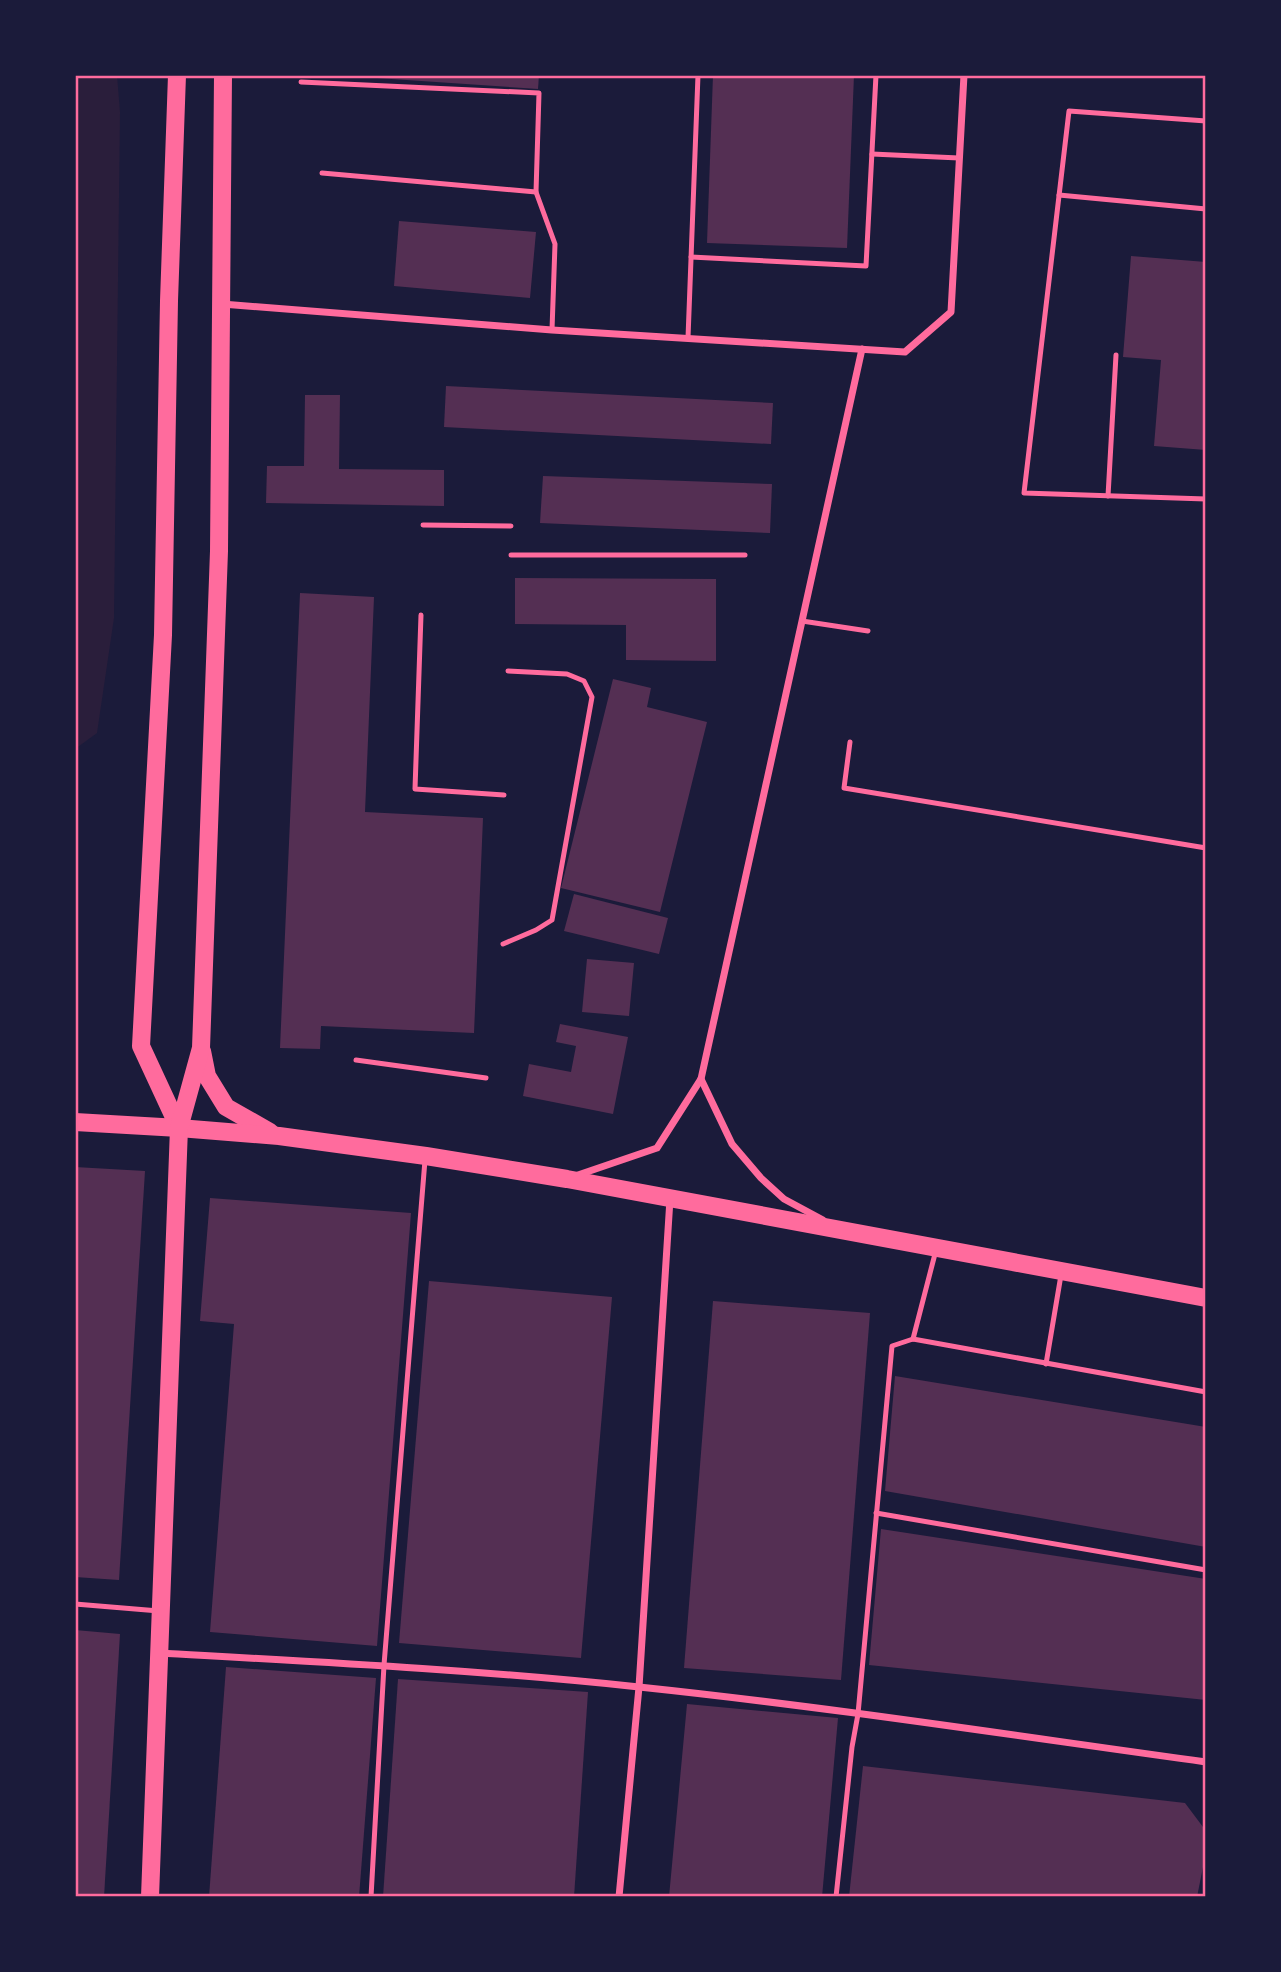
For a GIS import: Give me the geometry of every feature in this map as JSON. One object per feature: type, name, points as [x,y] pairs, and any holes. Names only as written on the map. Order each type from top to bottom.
[{"type":"main road","points":[[177,75],[169,301],[163,635],[141,1046],[179,1128]]},
{"type":"main road","points":[[150,1897],[179,1128],[201,1048],[219,565],[223,75]]},
{"type":"main road","points":[[201,1048],[207,1076],[226,1107],[279,1136]]},
{"type":"main road","points":[[75,1122],[279,1136],[426,1156],[567,1179],[1206,1298]]},
{"type":"street","points":[[221,304],[552,330],[905,352],[951,312],[964,75]]},
{"type":"street","points":[[567,1179],[657,1148],[701,1079],[862,349]]},
{"type":"street","points":[[701,1079],[732,1144],[761,1178],[784,1199],[840,1230]]},
{"type":"street","points":[[619,1897],[639,1687],[670,1199]]},
{"type":"street","points":[[159,1653],[384,1665],[639,1687],[1206,1762]]},
{"type":"lane","points":[[688,338],[698,75]]},
{"type":"lane","points":[[691,257],[866,266],[876,75]]},
{"type":"lane","points":[[301,82],[539,93],[536,192],[555,244],[552,330]]},
{"type":"lane","points":[[1206,121],[1069,111],[1024,493],[1206,499]]},
{"type":"lane","points":[[872,154],[959,158]]},
{"type":"lane","points":[[322,173],[536,192]]},
{"type":"lane","points":[[1059,195],[1206,209]]},
{"type":"lane","points":[[1108,496],[1116,355]]},
{"type":"lane","points":[[423,524],[511,526]]},
{"type":"lane","points":[[511,555],[745,555]]},
{"type":"lane","points":[[421,615],[415,789],[504,795]]},
{"type":"lane","points":[[802,621],[868,631]]},
{"type":"lane","points":[[503,944],[552,920],[592,697],[584,681],[567,674],[508,671]]},
{"type":"lane","points":[[850,742],[844,788],[1206,848]]},
{"type":"lane","points":[[356,1060],[486,1078]]},
{"type":"lane","points":[[371,1897],[384,1665],[426,1156]]},
{"type":"lane","points":[[914,1339],[937,1248]]},
{"type":"lane","points":[[1046,1364],[1062,1272]]},
{"type":"lane","points":[[836,1897],[858,1714],[892,1346],[914,1339],[1206,1391]]},
{"type":"lane","points":[[876,1513],[1206,1570]]},
{"type":"lane","points":[[75,1604],[161,1612]]},
{"type":"shaded area","points":[[75,75],[117,75],[120,112],[114,618],[97,733],[75,749]]},
{"type":"building","points":[[362,75],[539,75],[538,89]]},
{"type":"building","points":[[713,75],[854,75],[847,248],[707,243]]},
{"type":"building","points":[[399,221],[536,232],[530,298],[394,286]]},
{"type":"building","points":[[1131,256],[1206,262],[1206,450],[1154,446],[1161,360],[1123,357]]},
{"type":"building","points":[[446,386],[773,403],[771,444],[444,427]]},
{"type":"building","points":[[305,395],[340,395],[339,469],[444,470],[444,506],[266,503],[267,466],[304,466]]},
{"type":"building","points":[[543,476],[772,484],[770,533],[540,523]]},
{"type":"building","points":[[515,578],[716,579],[716,661],[626,660],[626,625],[515,624]]},
{"type":"building","points":[[300,593],[374,597],[365,812],[483,818],[474,1033],[321,1026],[320,1049],[280,1048]]},
{"type":"building","points":[[613,679],[651,688],[647,707],[707,722],[660,912],[561,888]]},
{"type":"building","points":[[574,894],[668,918],[659,954],[564,931]]},
{"type":"building","points":[[587,959],[634,963],[629,1016],[582,1012]]},
{"type":"building","points":[[560,1024],[628,1037],[613,1114],[523,1096],[529,1064],[571,1072],[576,1046],[556,1042]]},
{"type":"building","points":[[75,1167],[145,1171],[119,1580],[75,1577]]},
{"type":"building","points":[[210,1198],[411,1213],[377,1646],[210,1632],[234,1324],[200,1321]]},
{"type":"building","points":[[429,1281],[612,1297],[581,1658],[399,1643]]},
{"type":"building","points":[[713,1301],[870,1313],[841,1680],[684,1668]]},
{"type":"building","points":[[895,1376],[1206,1427],[1206,1547],[885,1491]]},
{"type":"building","points":[[881,1529],[1206,1579],[1206,1700],[869,1665]]},
{"type":"building","points":[[75,1630],[120,1634],[104,1897],[75,1897]]},
{"type":"building","points":[[226,1667],[376,1678],[359,1897],[209,1897]]},
{"type":"building","points":[[398,1679],[588,1692],[574,1897],[383,1897]]},
{"type":"building","points":[[687,1704],[838,1718],[822,1897],[669,1897]]},
{"type":"building","points":[[863,1766],[1185,1803],[1206,1831],[1206,1852],[1197,1897],[849,1897]]}]
